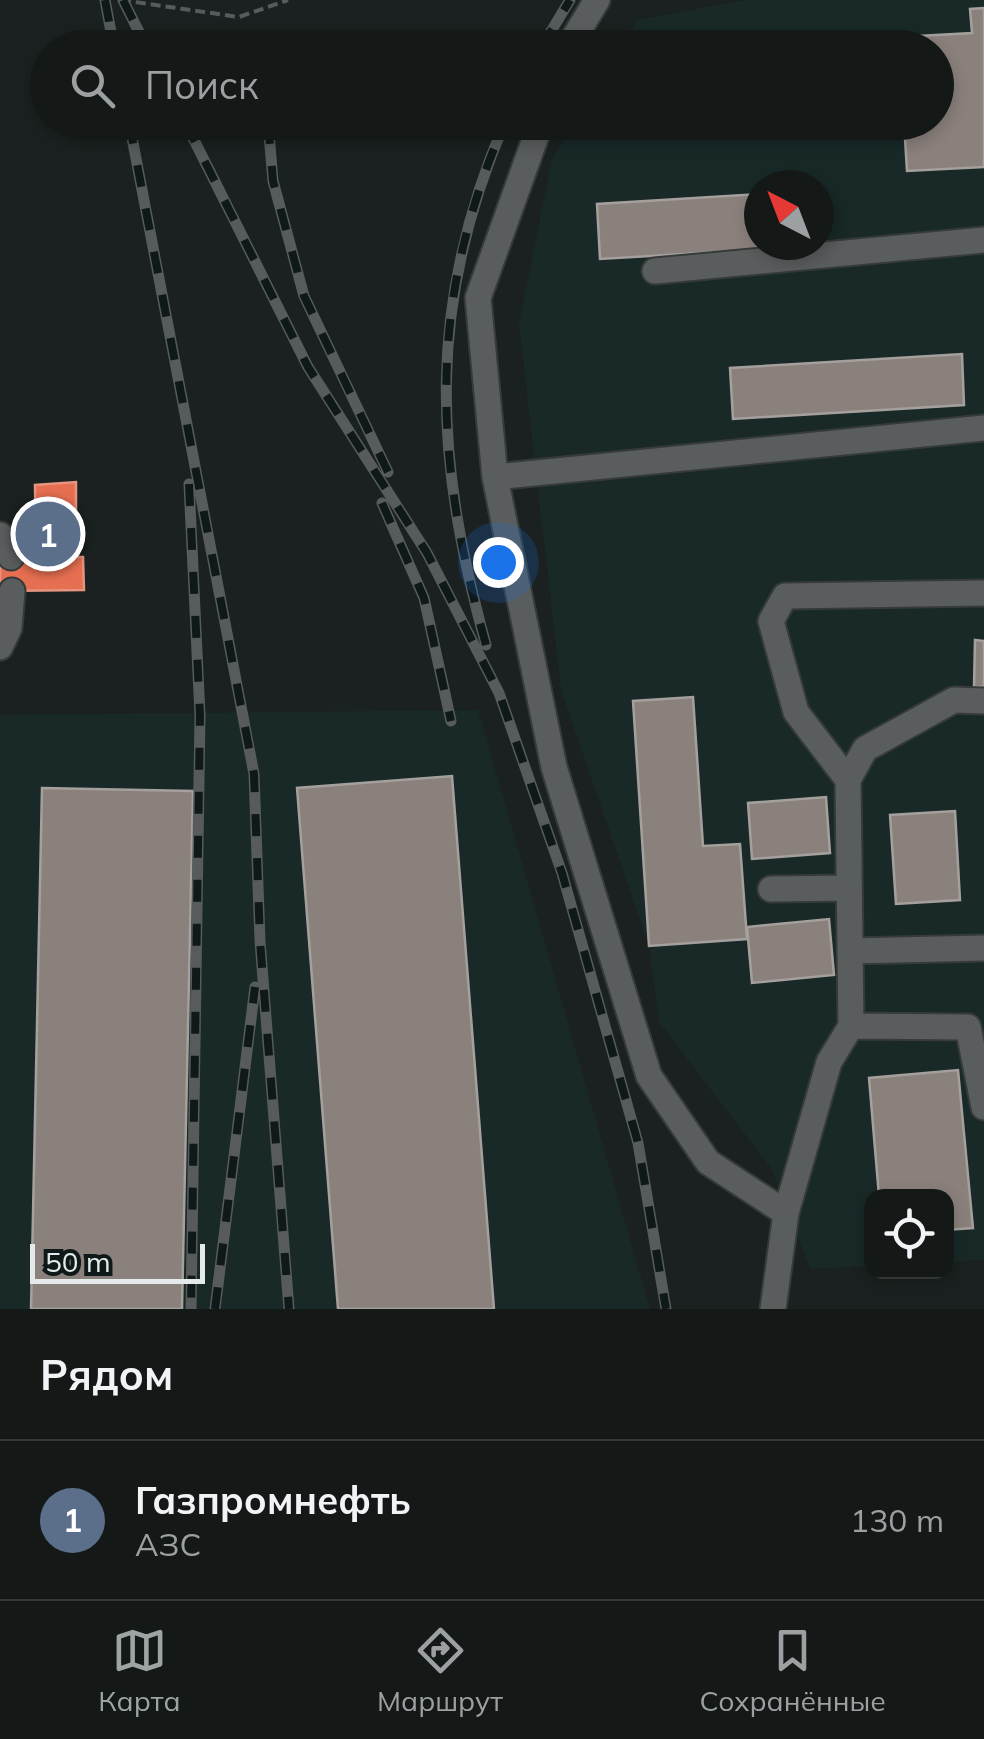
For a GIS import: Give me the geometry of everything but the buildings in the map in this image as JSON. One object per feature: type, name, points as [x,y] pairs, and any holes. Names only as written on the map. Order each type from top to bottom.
[{"type":"street","points":[[579,30],[597,0]]},
{"type":"street","points":[[535,140],[478,298],[494,477],[554,767],[649,1076],[708,1162],[786,1213]]},
{"type":"street","points":[[654,271],[984,240]]},
{"type":"street","points":[[494,477],[984,428]]},
{"type":"street","points":[[0,647],[9,628],[12,591]]},
{"type":"street","points":[[848,780],[796,712],[771,622],[785,596],[984,593]]},
{"type":"street","points":[[773,1309],[786,1213],[829,1062],[851,1026],[848,780],[865,749],[954,700],[984,701]]},
{"type":"street","points":[[771,889],[850,888]]},
{"type":"street","points":[[850,952],[984,948]]},
{"type":"street","points":[[851,1026],[968,1027],[984,1107]]},
{"type":"path","points":[[120,0],[240,17],[288,0]]},
{"type":"shaded area","points":[[744,0],[984,0],[984,1260],[954,1262],[954,1189],[864,1189],[864,1266],[810,1269],[771,1168],[659,1022],[649,946],[561,690],[519,323],[552,159],[564,140],[954,140],[954,30],[631,30],[637,20]]},
{"type":"shaded area","points":[[478,710],[650,1309],[0,1309],[0,715]]},
{"type":"railway","points":[[105,0],[111,30]]},
{"type":"railway","points":[[123,0],[138,30]]},
{"type":"railway","points":[[552,30],[570,0]]},
{"type":"railway","points":[[132,140],[254,774],[260,941],[289,1309]]},
{"type":"railway","points":[[194,140],[308,367],[427,553],[499,693],[562,873],[638,1143],[666,1309]]},
{"type":"railway","points":[[270,140],[273,181],[304,296],[388,472]]},
{"type":"railway","points":[[486,645],[456,510],[446,382],[461,254],[498,140]]},
{"type":"railway","points":[[189,484],[200,715],[191,1309]]},
{"type":"railway","points":[[382,503],[424,598],[451,721]]},
{"type":"railway","points":[[215,1309],[255,987]]},
{"type":"place","name":"Газпромнефть","points":[[48,534]]}]
